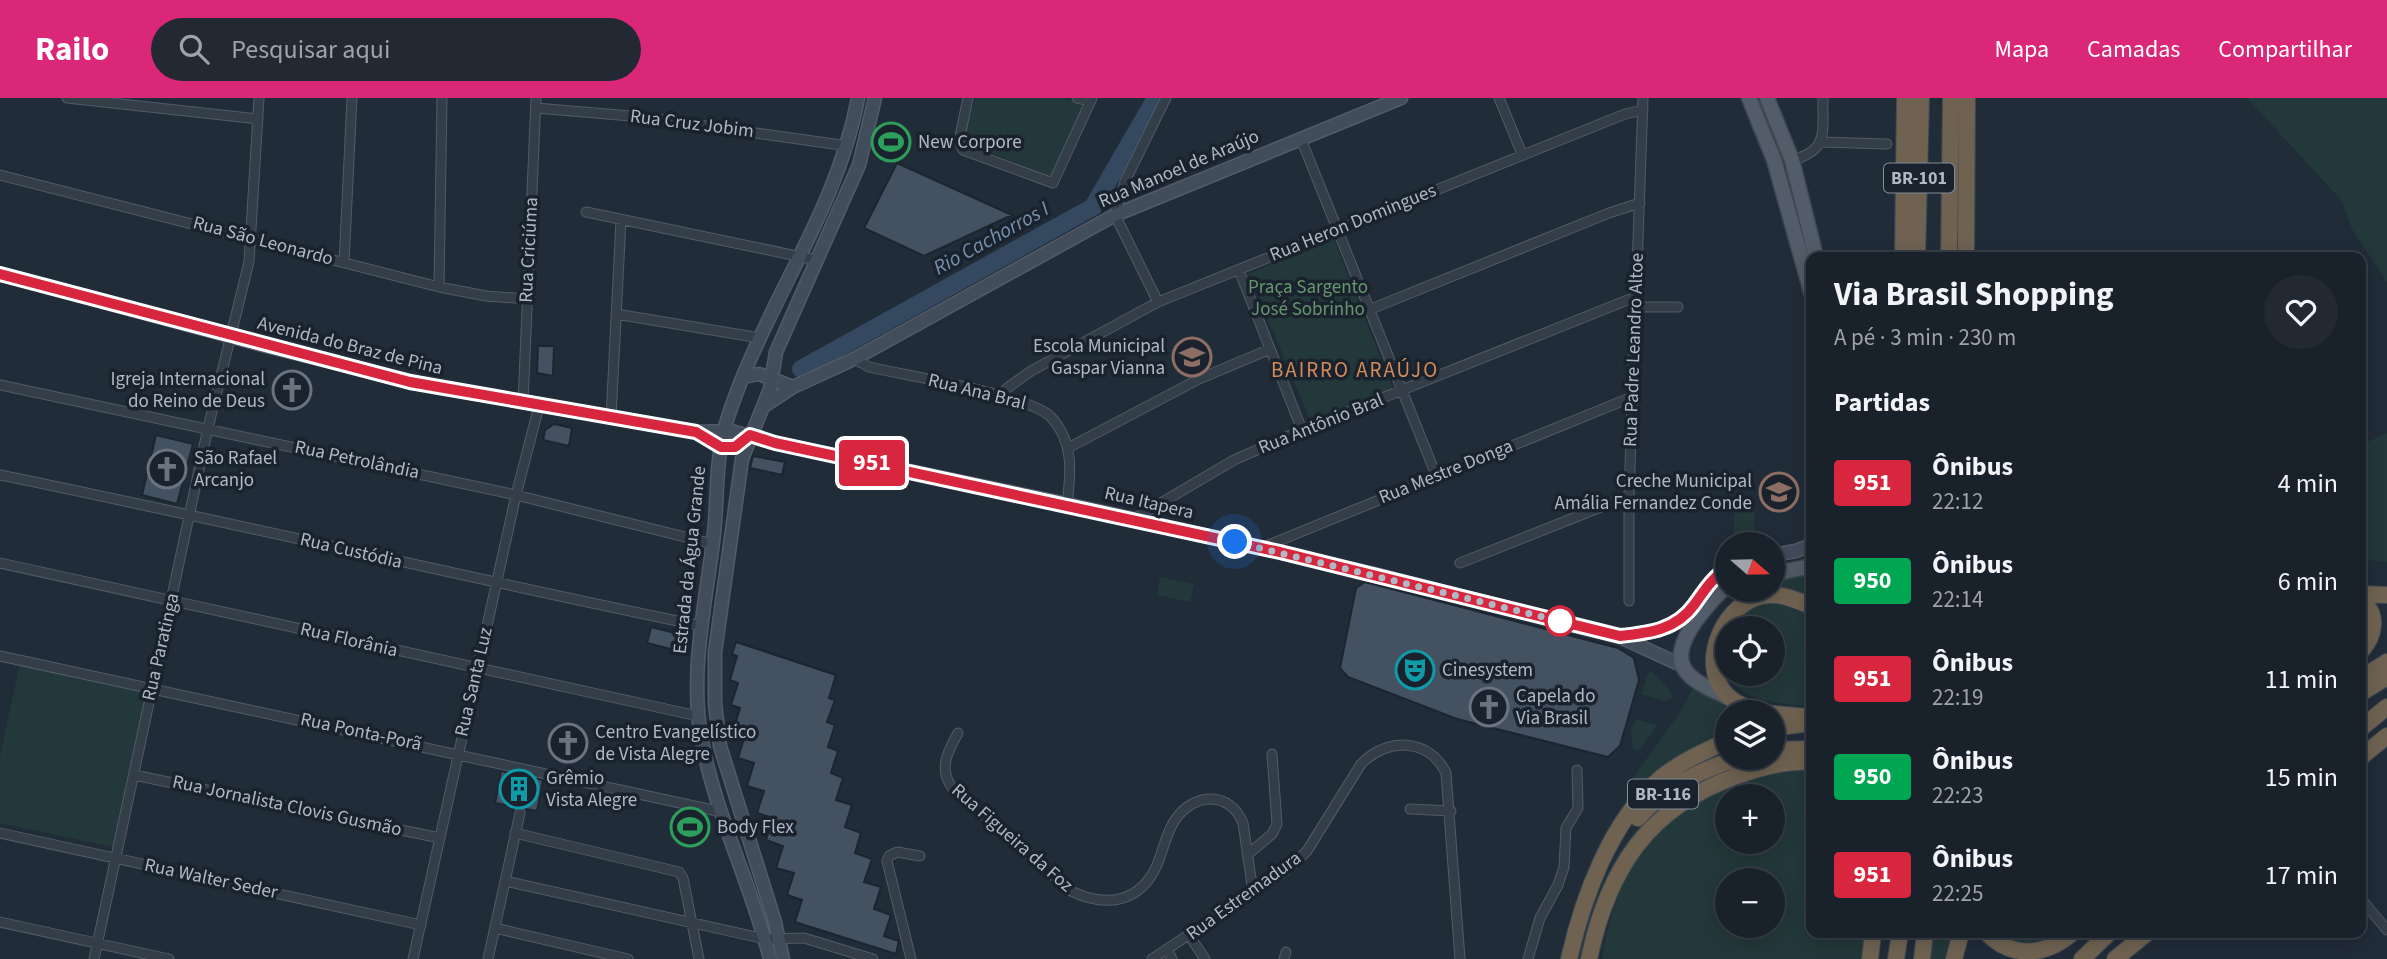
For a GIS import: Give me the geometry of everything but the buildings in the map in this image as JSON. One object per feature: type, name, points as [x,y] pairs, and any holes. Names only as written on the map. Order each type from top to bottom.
[{"type":"highway","name":"BR-101","points":[[1903,252],[1905,98]]},
{"type":"highway","name":"BR-101","points":[[1917,252],[1921,98]]},
{"type":"highway","name":"BR-101","points":[[1950,252],[1952,98]]},
{"type":"highway","points":[[1952,98],[1965,159]]},
{"type":"highway","name":"BR-101","points":[[1966,252],[1967,98]]},
{"type":"highway","points":[[2366,594],[2387,595]]},
{"type":"highway","points":[[1806,604],[1781,596],[1760,596],[1742,606],[1721,632],[1713,661],[1716,679],[1730,698],[1756,710],[1806,716]]},
{"type":"highway","points":[[2366,606],[2371,611],[2373,620],[2370,640],[2366,644]]},
{"type":"highway","points":[[2366,675],[2387,662]]},
{"type":"highway","points":[[2366,690],[2387,677]]},
{"type":"highway","points":[[2366,724],[2385,708]]},
{"type":"highway","points":[[1785,727],[1806,723]]},
{"type":"highway","points":[[2366,747],[2387,735]]},
{"type":"highway","points":[[2366,753],[2387,735]]},
{"type":"highway","points":[[1606,856],[1620,826],[1661,778],[1715,747]]},
{"type":"highway","points":[[1785,750],[1806,749]]},
{"type":"highway","points":[[1589,959],[1609,890],[1631,851],[1659,820],[1677,804],[1714,784],[1760,768],[1806,763]]},
{"type":"highway","name":"BR-116","points":[[1569,959],[1589,895],[1606,856],[1646,808],[1665,792],[1691,776],[1715,767]]},
{"type":"highway","points":[[1870,959],[1872,938]]},
{"type":"highway","points":[[1896,959],[1899,938]]},
{"type":"highway","points":[[1922,959],[1925,938]]},
{"type":"highway","points":[[1954,959],[1960,938]]},
{"type":"highway","points":[[1993,938],[2005,948],[2020,953],[2038,954],[2066,938]]},
{"type":"highway","points":[[2082,959],[2104,938]]},
{"type":"highway","points":[[2115,959],[2141,938]]},
{"type":"main road","points":[[1749,98],[1774,160],[1806,274]]},
{"type":"main road","points":[[1767,98],[1792,160],[1815,252]]},
{"type":"main road","points":[[1785,571],[1806,567]]},
{"type":"main road","points":[[1715,598],[1684,638],[1680,651],[1681,665],[1693,677],[1730,698]]},
{"type":"street","points":[[67,98],[258,119]]},
{"type":"street","name":"Rua Paratinga","points":[[94,959],[208,428],[249,262],[259,98]]},
{"type":"street","points":[[344,262],[352,98]]},
{"type":"street","points":[[439,287],[442,98]]},
{"type":"street","name":"Estrada da Água Grande","points":[[783,959],[772,939],[722,812],[707,763],[698,716],[702,626],[724,430],[760,338],[825,206],[848,146],[859,98]]},
{"type":"street","name":"Estrada da Água Grande","points":[[770,959],[772,939],[723,755],[715,703],[717,634],[739,470],[750,435],[764,406],[776,352],[862,156],[875,98]]},
{"type":"street","points":[[968,98],[958,141],[967,153],[1053,183],[1092,99],[1077,98]]},
{"type":"street","points":[[1158,302],[1115,215],[1125,181],[1166,98]]},
{"type":"street","name":"Rua Manoel de Araújo","points":[[764,406],[793,387],[854,359],[1115,215],[1401,98]]},
{"type":"street","points":[[1499,98],[1522,154]]},
{"type":"street","name":"Rua Padre Leandro Altoe","points":[[1629,601],[1629,496],[1643,98]]},
{"type":"street","points":[[1792,160],[1811,154],[1821,142],[1823,98]]},
{"type":"street","name":"Rua Cruz Jobim","points":[[536,103],[848,146]]},
{"type":"street","name":"Rua Criciúma","points":[[523,403],[536,103]]},
{"type":"street","name":"Rua Heron Domingues","points":[[1001,396],[1031,370],[1158,302],[1522,154],[1625,114],[1643,110]]},
{"type":"street","points":[[1301,139],[1436,475]]},
{"type":"street","points":[[1821,142],[1887,144]]},
{"type":"street","name":"Rua São Leonardo","points":[[0,175],[439,287],[486,296],[527,299]]},
{"type":"street","points":[[1371,309],[1640,203]]},
{"type":"street","points":[[825,206],[838,212]]},
{"type":"street","points":[[586,212],[816,260]]},
{"type":"street","points":[[611,418],[621,220]]},
{"type":"street","points":[[1239,270],[1302,430]]},
{"type":"street","name":"Avenida do Braz de Pina","points":[[0,274],[420,384],[696,432],[724,430],[750,435]]},
{"type":"street","points":[[1635,302],[1678,307]]},
{"type":"street","name":"Rua Antônio Bral","points":[[1132,520],[1234,460],[1302,430],[1635,302]]},
{"type":"street","points":[[616,314],[760,338]]},
{"type":"street","points":[[1068,448],[1199,379],[1270,349]]},
{"type":"street","name":"Rua Ana Bral","points":[[854,359],[869,367],[1001,396],[1044,412],[1056,424],[1068,448],[1070,478],[1067,504]]},
{"type":"street","points":[[743,377],[755,373],[793,387]]},
{"type":"street","name":"Rua Petrolândia","points":[[0,385],[516,495],[713,544]]},
{"type":"street","name":"Rua Mestre Donga","points":[[1261,548],[1632,397]]},
{"type":"street","name":"Rua Santa Luz","points":[[413,959],[516,495],[539,406]]},
{"type":"street","points":[[757,422],[767,441]]},
{"type":"street","name":"Avenida do Braz de Pina","points":[[696,432],[721,447]]},
{"type":"street","points":[[721,447],[735,447],[750,435]]},
{"type":"street","name":"Rua Itapera","points":[[750,435],[767,441],[1261,548],[1620,636],[1681,665]]},
{"type":"street","name":"Rua Custódia","points":[[0,475],[190,514],[496,584],[702,626]]},
{"type":"street","points":[[1460,563],[1629,496]]},
{"type":"street","points":[[1785,553],[1806,547]]},
{"type":"street","name":"Rua Florânia","points":[[0,563],[698,716]]},
{"type":"street","name":"Rua Itapera","points":[[1620,636],[1657,631],[1678,622],[1715,578]]},
{"type":"street","name":"Rua Ponta-Porã","points":[[0,656],[722,812]]},
{"type":"street","name":"Rua Figueira da Foz","points":[[958,733],[947,753],[944,769],[946,779],[953,789],[1071,891],[1086,898],[1110,902],[1136,894],[1148,882],[1176,818],[1188,806],[1207,798],[1220,798],[1239,813],[1253,892]]},
{"type":"street","name":"Rua Estremadura","points":[[1152,959],[1285,871],[1307,850],[1361,764],[1370,755],[1386,747],[1411,745],[1440,760],[1446,773],[1451,811],[1460,959]]},
{"type":"street","points":[[1247,855],[1272,834],[1277,824],[1272,754]]},
{"type":"street","points":[[1528,959],[1540,918],[1562,876],[1568,822],[1577,808],[1577,770]]},
{"type":"street","name":"Rua Jornalista Clovis Gusmão","points":[[134,775],[440,838]]},
{"type":"street","points":[[1410,809],[1451,811]]},
{"type":"street","points":[[488,959],[520,813]]},
{"type":"street","name":"Rua Walter Seder","points":[[0,833],[421,925]]},
{"type":"street","points":[[515,833],[679,872],[683,878],[699,959]]},
{"type":"street","points":[[911,959],[887,861],[889,856],[897,852],[920,856]]},
{"type":"street","points":[[505,881],[772,939],[804,938],[873,959]]},
{"type":"street","points":[[2366,905],[2387,930]]},
{"type":"street","points":[[0,922],[169,959]]},
{"type":"street","points":[[495,928],[628,959]]},
{"type":"street","points":[[1189,935],[1205,959]]},
{"type":"street","points":[[1167,949],[1172,959]]},
{"type":"green space","points":[[976,98],[1061,98],[1086,104],[1053,177],[959,141]]},
{"type":"green space","points":[[2247,98],[2387,98],[2387,282],[2352,229],[2342,201]]},
{"type":"green space","name":"Praça Sargento José Sobrinho","points":[[1333,237],[1393,390],[1310,420],[1249,274]]},
{"type":"green space","points":[[2387,433],[2387,562],[2366,560],[2366,443]]},
{"type":"green space","points":[[1735,511],[1755,512],[1754,532],[1734,532]]},
{"type":"green space","points":[[1806,574],[1806,599],[1785,593],[1785,577]]},
{"type":"green space","points":[[1160,577],[1194,584],[1190,602],[1157,595]]},
{"type":"green space","points":[[1763,602],[1806,606],[1806,706],[1785,703],[1785,700],[1759,699],[1736,686],[1785,686],[1785,616],[1739,616]]},
{"type":"green space","points":[[20,662],[148,689],[117,848],[0,823],[0,757]]},
{"type":"green space","points":[[1652,672],[1671,691],[1672,698],[1665,701],[1641,694],[1648,673]]},
{"type":"green space","points":[[1694,686],[1728,700],[1715,700],[1715,739],[1682,754],[1642,787],[1630,782],[1681,711]]},
{"type":"green space","points":[[1635,719],[1657,725],[1639,751],[1633,749],[1631,731]]},
{"type":"green space","points":[[1806,768],[1806,938],[1866,938],[1863,959],[1602,959],[1617,900],[1627,875],[1641,852],[1658,831],[1679,813],[1704,798],[1715,793],[1715,854],[1785,854],[1785,784],[1736,784],[1772,773]]},
{"type":"green space","points":[[1722,770],[1749,770],[1725,784],[1715,784],[1715,790],[1641,833],[1586,959],[1577,959],[1598,893],[1623,847],[1656,809],[1699,780]]},
{"type":"green space","points":[[1932,938],[1952,938],[1948,959],[1929,959]]},
{"type":"green space","points":[[2007,938],[2054,938],[2038,945]]},
{"type":"waterway","name":"Rio Cachorros I","points":[[801,369],[1093,207],[1156,98]]},
{"type":"bus line","name":"951","points":[[0,274],[410,382],[696,432],[721,447],[738,446],[750,435],[775,443],[1280,552],[1620,636],[1657,631],[1678,622],[1715,577]]},
{"type":"place","name":"New Corpore","points":[[891,142]]},
{"type":"place","name":"Escola Municipal Gaspar Vianna","points":[[1192,357]]},
{"type":"place","name":"Igreja Internacional do Reino de Deus","points":[[292,390]]},
{"type":"place","name":"São Rafael Arcanjo","points":[[167,469]]},
{"type":"place","name":"Creche Municipal Amália Fernandez Conde","points":[[1779,492]]},
{"type":"place","name":"Cinesystem","points":[[1415,670]]},
{"type":"place","name":"Capela do Via Brasil","points":[[1489,707]]},
{"type":"place","name":"Centro Evangelístico de Vista Alegre","points":[[568,743]]},
{"type":"place","name":"Grêmio Vista Alegre","points":[[519,789]]},
{"type":"place","name":"Body Flex","points":[[690,827]]},
{"type":"district","name":"BAIRRO ARAÚJO","points":[[1355,370]]},
{"type":"route","points":[[1235,542],[1560,621]]}]
